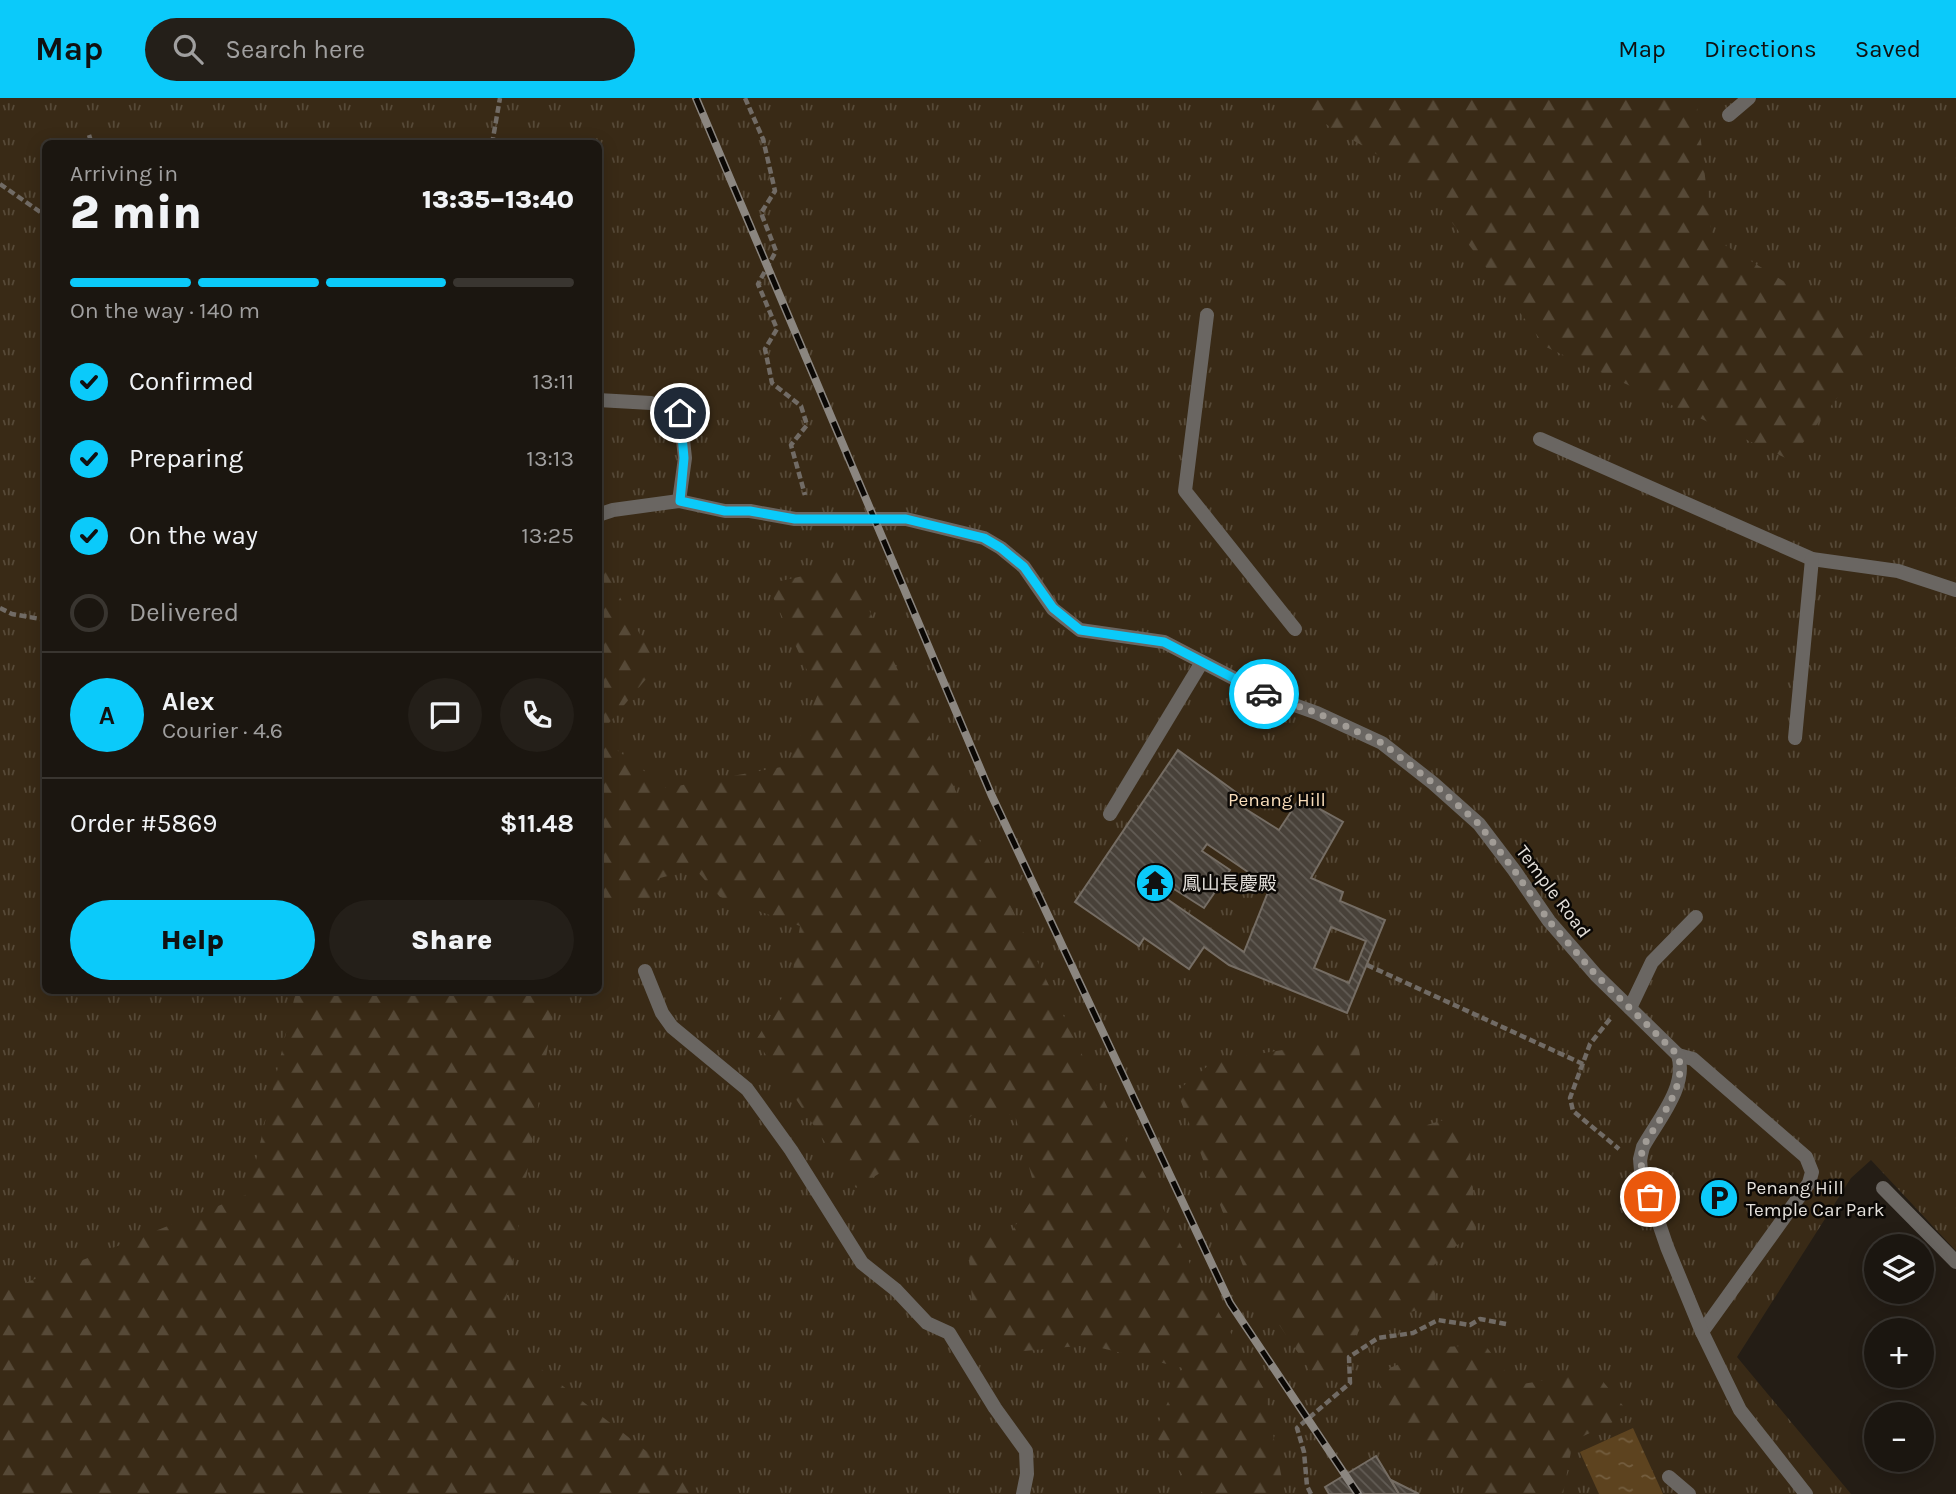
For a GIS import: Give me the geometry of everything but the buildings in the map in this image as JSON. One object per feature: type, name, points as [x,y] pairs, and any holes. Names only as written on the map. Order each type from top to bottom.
[{"type":"street","points":[[1729,116],[1749,98]]},
{"type":"street","points":[[1207,315],[1185,491],[1294,629]]},
{"type":"street","points":[[602,400],[651,403],[680,413],[684,458],[680,501],[602,514]]},
{"type":"street","points":[[1540,439],[1812,559],[1898,570],[1956,590]]},
{"type":"street","name":"Temple Road","points":[[680,501],[725,511],[750,511],[795,519],[906,519],[984,538],[1024,567],[1053,608],[1080,630],[1164,642],[1266,695],[1317,713],[1382,743],[1433,783],[1479,824],[1549,921],[1596,975],[1678,1055],[1693,1059],[1806,1157],[1812,1172],[1809,1183],[1702,1332]]},
{"type":"street","points":[[1795,737],[1812,559]]},
{"type":"street","points":[[1110,814],[1202,662]]},
{"type":"street","points":[[1630,1008],[1652,962],[1696,917]]},
{"type":"street","points":[[645,971],[662,1013],[672,1027],[747,1089],[791,1150],[862,1263],[896,1290],[927,1323],[949,1333],[995,1408],[1026,1451],[1027,1474],[1023,1494]]},
{"type":"street","points":[[1678,1055],[1682,1068],[1678,1084],[1643,1147],[1641,1171],[1667,1247],[1702,1332],[1740,1410],[1806,1494]]},
{"type":"street","points":[[1883,1188],[1956,1262]]},
{"type":"street","points":[[1670,1477],[1689,1494]]},
{"type":"path","points":[[493,140],[500,98]]},
{"type":"path","points":[[745,98],[763,139],[775,191],[761,213],[776,251],[758,284],[777,329],[765,349],[772,383],[802,406],[807,425],[791,445],[805,495],[817,512],[828,520]]},
{"type":"path","points":[[89,135],[91,140]]},
{"type":"path","points":[[0,184],[42,213]]},
{"type":"path","points":[[0,608],[12,614],[42,619]]},
{"type":"path","points":[[1367,965],[1583,1064]]},
{"type":"path","points":[[1590,1044],[1570,1098],[1573,1111],[1615,1147],[1640,1159]]},
{"type":"path","points":[[1311,1494],[1307,1486],[1304,1452],[1297,1428],[1350,1383],[1349,1357],[1378,1338],[1413,1333],[1438,1320],[1470,1325],[1480,1319],[1506,1324]]},
{"type":"green space","name":"Penang Hill","points":[[0,98],[1956,98],[1956,1251],[1871,1160],[1851,1178],[1737,1357],[1851,1494],[0,1494]]},
{"type":"green space","points":[[1282,98],[1696,98],[1712,237],[1880,341],[1790,460],[1546,347],[1420,180]]},
{"type":"green space","points":[[602,564],[657,666],[602,731]]},
{"type":"green space","points":[[848,566],[1110,1113],[1161,1204],[1190,1264],[1264,1389],[1285,1494],[1204,1494],[1186,1480],[1154,1433],[1183,1368],[1089,1345],[1004,1353],[972,1302],[968,1240],[1010,1234],[1036,1193],[1015,1115],[973,1115],[856,1188],[756,1040],[791,983],[800,926],[720,897],[695,869],[660,878],[650,899],[602,903],[602,738],[666,788],[787,766],[818,694],[767,584]]},
{"type":"green space","points":[[295,994],[557,994],[500,1337],[695,1489],[694,1494],[0,1494],[0,1293],[248,1194]]},
{"type":"green space","points":[[1357,1038],[1365,1085],[1417,1128],[1450,1118],[1469,1137],[1476,1229],[1434,1265],[1436,1305],[1363,1325],[1320,1385],[1248,1279],[1177,1091],[1214,1061]]},
{"type":"green space","points":[[1485,1345],[1516,1385],[1595,1372],[1630,1414],[1573,1441],[1563,1494],[1475,1494],[1441,1467],[1384,1412],[1377,1373],[1442,1347]]},
{"type":"water","points":[[1633,1428],[1663,1494],[1599,1494],[1580,1452]]},
{"type":"railway","points":[[696,98],[991,794],[1230,1303],[1358,1494]]},
{"type":"way so far","points":[[1264,694],[1317,713],[1382,743],[1433,783],[1479,824],[1549,921],[1596,975],[1678,1055],[1682,1068],[1678,1084],[1643,1147],[1640,1159],[1650,1197]]},
{"type":"place","name":"鳳山長慶殿","points":[[1155,883]]},
{"type":"place","name":"Penang Hill Temple Car Park","points":[[1719,1198]]},
{"type":"route","points":[[680,413],[684,458],[680,501],[725,511],[750,511],[795,519],[906,519],[984,538],[1024,567],[1053,608],[1080,630],[1164,642],[1264,694]]}]
